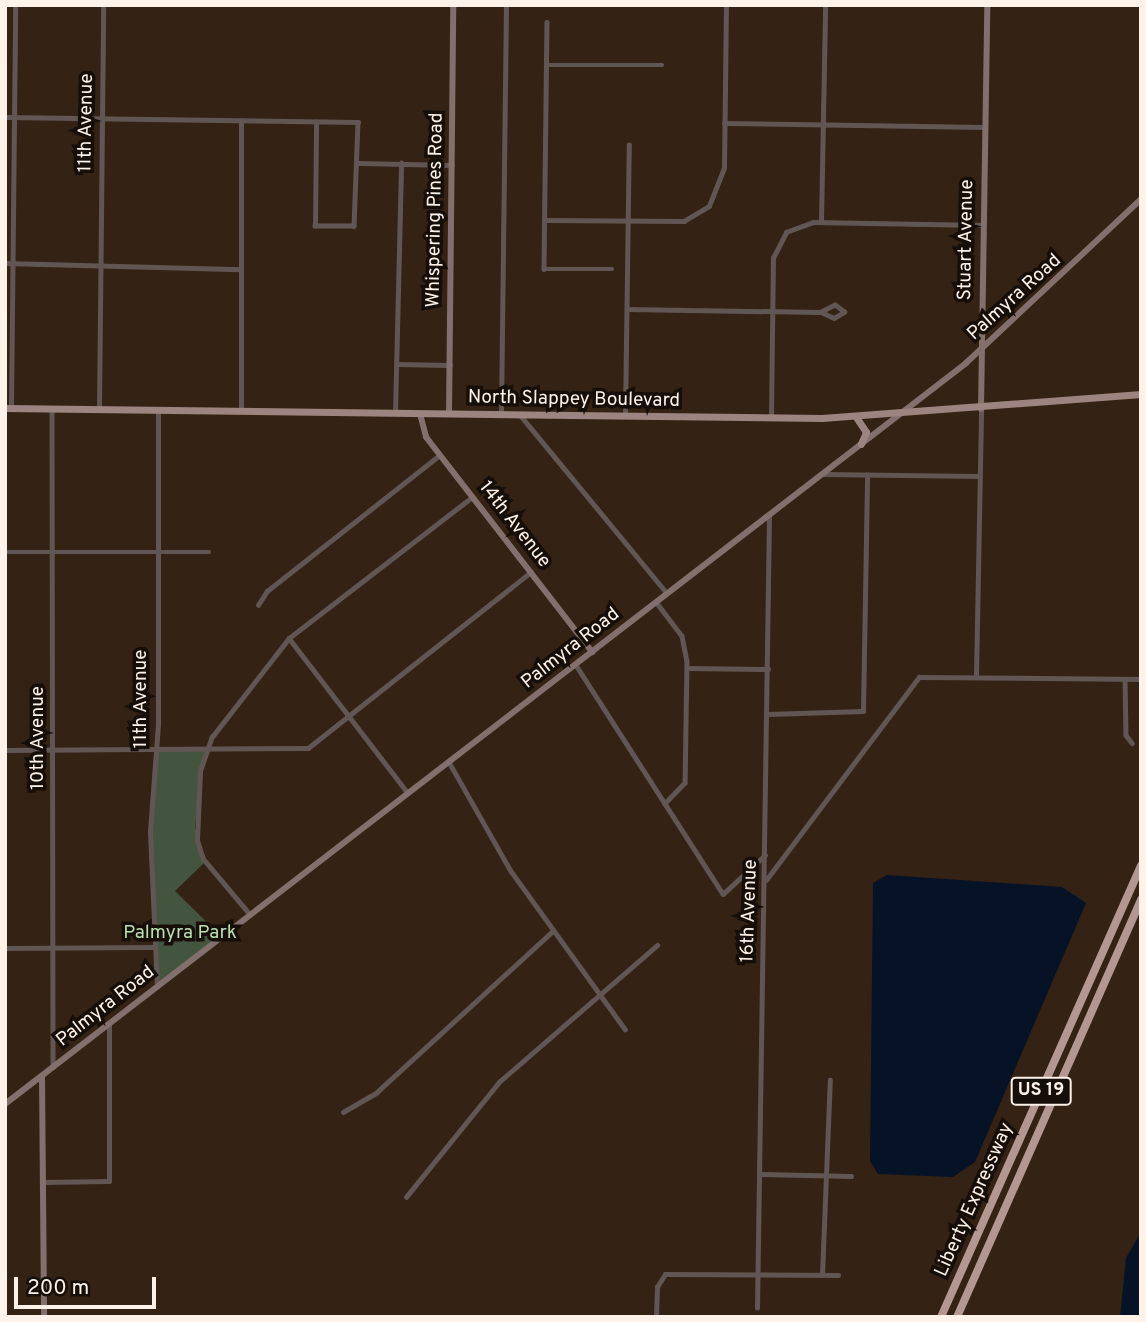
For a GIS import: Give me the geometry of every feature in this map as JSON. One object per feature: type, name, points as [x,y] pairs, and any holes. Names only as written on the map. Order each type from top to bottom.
[{"type":"highway","name":"Liberty Expressway","points":[[941,1317],[1141,865]]},
{"type":"highway","name":"Liberty Expressway","points":[[958,1314],[1141,899]]},
{"type":"main road","name":"Whispering Pines Road","points":[[449,414],[453,5]]},
{"type":"main road","name":"Stuart Avenue","points":[[981,408],[987,5]]},
{"type":"main road","name":"Palmyra Road","points":[[5,1104],[982,350],[1141,199]]},
{"type":"main road","name":"North Slappey Boulevard","points":[[8,408],[521,416],[856,417],[899,416],[1141,394]]},
{"type":"main road","name":"14th Avenue","points":[[420,414],[423,432],[592,652]]},
{"type":"main road","points":[[856,417],[866,432],[861,444]]},
{"type":"main road","points":[[42,1077],[44,1317]]},
{"type":"street","points":[[8,408],[8,263],[15,5]]},
{"type":"street","name":"11th Avenue","points":[[99,409],[103,5]]},
{"type":"street","points":[[501,415],[506,5]]},
{"type":"street","points":[[545,220],[684,221],[709,206],[721,187],[726,5]]},
{"type":"street","points":[[821,222],[825,5]]},
{"type":"street","points":[[547,23],[544,269],[612,270]]},
{"type":"street","points":[[547,65],[662,65]]},
{"type":"street","points":[[5,117],[358,122],[354,226],[315,226],[316,122]]},
{"type":"street","points":[[241,121],[241,411]]},
{"type":"street","points":[[724,123],[985,127]]},
{"type":"street","points":[[625,417],[629,145]]},
{"type":"street","points":[[358,163],[453,165]]},
{"type":"street","points":[[395,413],[401,163]]},
{"type":"street","points":[[771,418],[773,258],[782,236],[796,225],[821,222],[983,225]]},
{"type":"street","points":[[8,263],[241,269]]},
{"type":"street","points":[[627,309],[821,312],[834,318],[844,312],[835,305],[821,312]]},
{"type":"street","points":[[396,365],[450,365]]},
{"type":"street","name":"Stuart Avenue","points":[[976,676],[981,408]]},
{"type":"street","name":"10th Avenue","points":[[52,409],[53,1068]]},
{"type":"street","name":"11th Avenue","points":[[157,988],[152,947],[150,810],[158,750],[158,410]]},
{"type":"street","points":[[521,416],[668,594]]},
{"type":"street","points":[[258,605],[268,591],[440,455]]},
{"type":"street","points":[[823,474],[979,476]]},
{"type":"street","points":[[768,714],[859,715],[864,703],[867,475]]},
{"type":"street","points":[[250,916],[200,850],[196,818],[206,748],[289,638],[472,497]]},
{"type":"street","name":"16th Avenue","points":[[757,1308],[769,515]]},
{"type":"street","points":[[5,552],[209,552]]},
{"type":"street","points":[[5,750],[308,748],[531,572]]},
{"type":"street","points":[[657,603],[682,636],[687,668],[685,783],[665,804]]},
{"type":"street","points":[[289,638],[408,794]]},
{"type":"street","points":[[576,665],[723,894],[765,854]]},
{"type":"street","points":[[687,668],[768,669]]},
{"type":"street","points":[[765,880],[922,676],[1141,679]]},
{"type":"street","points":[[1125,678],[1126,735],[1132,743]]},
{"type":"street","points":[[449,762],[553,931],[625,1029]]},
{"type":"street","points":[[343,1112],[377,1092],[553,931]]},
{"type":"street","points":[[406,1197],[489,1092],[598,992],[657,945]]},
{"type":"street","points":[[5,948],[152,947]]},
{"type":"street","points":[[43,1182],[109,1181],[109,1025]]},
{"type":"street","points":[[821,1275],[828,1175],[830,1080]]},
{"type":"street","points":[[760,1174],[851,1176]]},
{"type":"street","points":[[656,1317],[657,1287],[665,1273],[838,1275]]},
{"type":"green space","name":"Palmyra Park","points":[[205,749],[195,827],[204,863],[175,891],[222,937],[158,987],[151,831],[158,751]]},
{"type":"water","points":[[887,875],[1062,887],[1086,903],[975,1162],[953,1177],[878,1174],[870,1161],[873,883]]},
{"type":"water","points":[[1141,1232],[1141,1317],[1120,1317],[1126,1258]]}]
